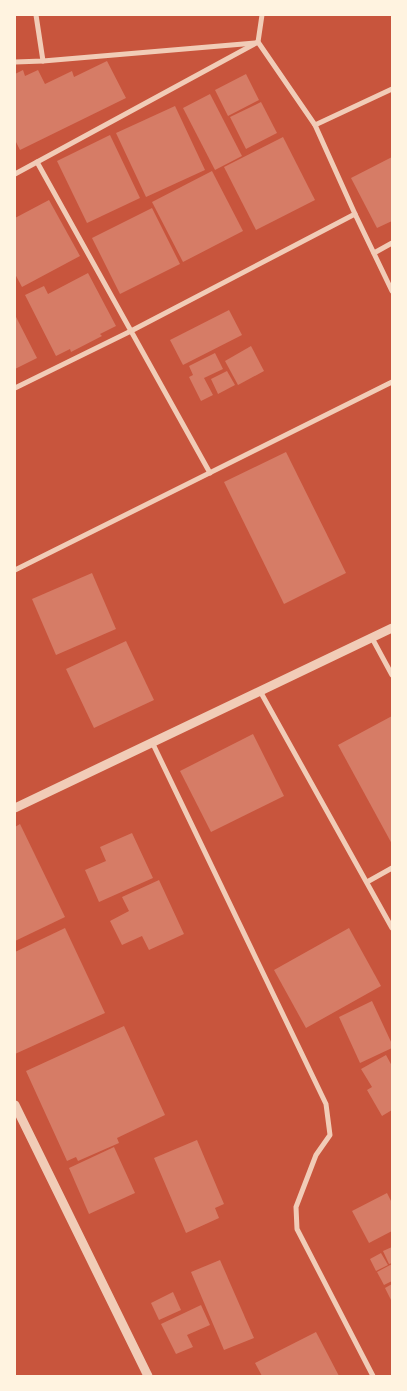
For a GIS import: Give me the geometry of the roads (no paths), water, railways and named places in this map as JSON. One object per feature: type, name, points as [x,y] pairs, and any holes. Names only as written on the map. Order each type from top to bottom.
[{"type":"street","points":[[36,15],[43,61]]},
{"type":"street","points":[[262,15],[258,42],[315,125],[392,292]]},
{"type":"street","points":[[15,62],[258,42]]},
{"type":"street","points":[[15,174],[258,42]]},
{"type":"street","points":[[315,125],[392,89]]},
{"type":"street","points":[[37,162],[210,473]]},
{"type":"street","points":[[15,388],[131,331],[355,214]]},
{"type":"street","points":[[374,253],[392,244]]},
{"type":"street","points":[[15,570],[392,382]]},
{"type":"street","points":[[15,808],[392,628]]},
{"type":"street","points":[[372,638],[392,675]]},
{"type":"street","points":[[260,691],[392,928]]},
{"type":"street","points":[[152,742],[326,1104],[330,1135],[316,1155],[296,1207],[297,1229],[373,1376]]},
{"type":"street","points":[[367,882],[392,868]]},
{"type":"street","points":[[15,1105],[148,1376]]}]
